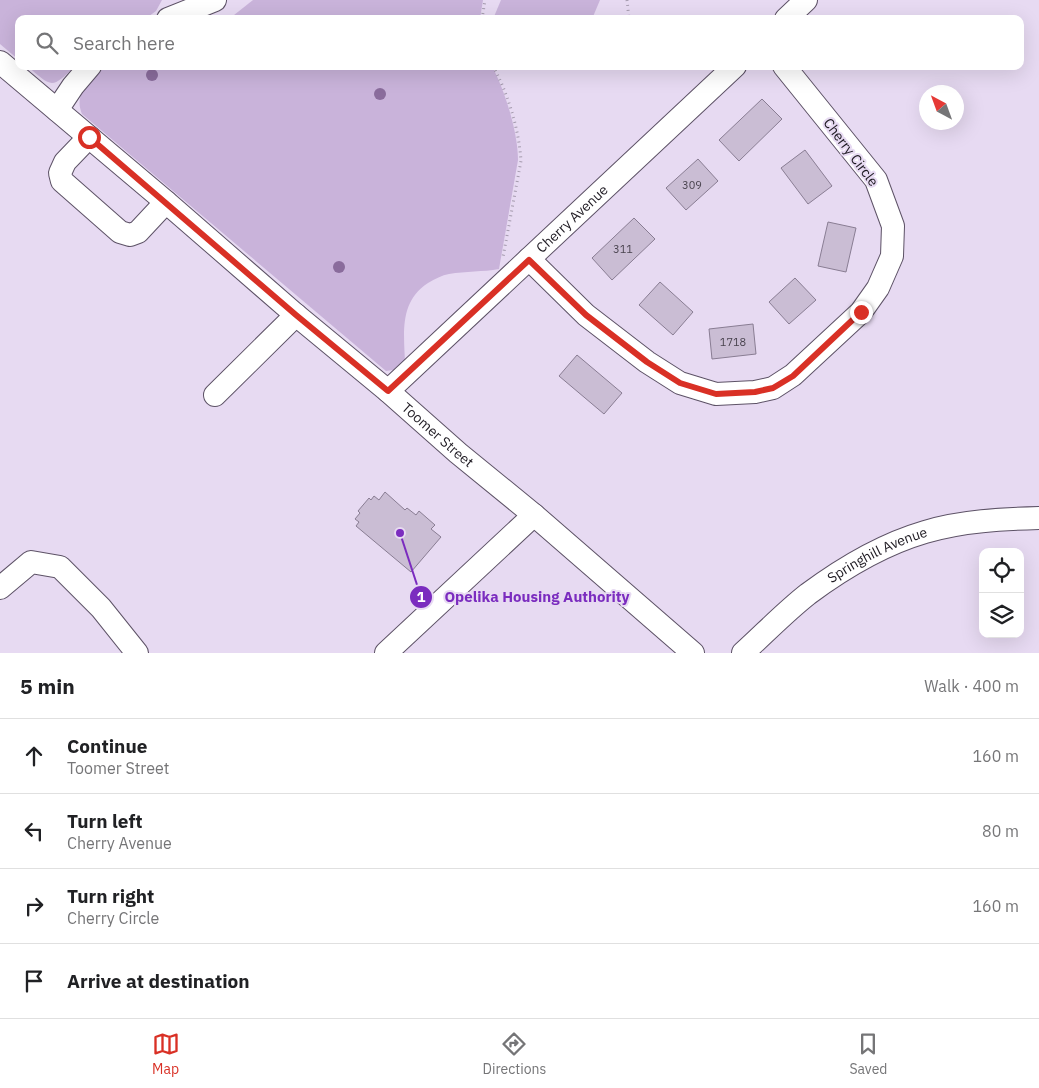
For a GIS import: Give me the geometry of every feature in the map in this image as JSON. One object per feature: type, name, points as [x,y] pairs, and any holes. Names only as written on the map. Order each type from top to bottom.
[{"type":"street","points":[[177,10],[214,0]]},
{"type":"street","points":[[790,15],[806,0]]},
{"type":"street","name":"Toomer Street","points":[[0,62],[296,315],[388,391],[458,453],[534,515],[693,653]]},
{"type":"street","points":[[57,110],[87,70]]},
{"type":"street","name":"Cherry Avenue","points":[[388,391],[731,70]]},
{"type":"street","name":"Cherry Circle","points":[[529,260],[586,315],[647,362],[680,383],[716,394],[755,392],[773,388],[793,376],[861,312],[878,288],[892,256],[894,226],[876,180],[787,70]]},
{"type":"street","points":[[89,137],[65,162],[60,173],[62,181],[120,232],[130,235],[138,232],[166,202]]},
{"type":"street","points":[[215,395],[296,315]]},
{"type":"street","points":[[386,653],[534,515]]},
{"type":"street","name":"Springhill Avenue","points":[[743,653],[807,595],[839,572],[891,545],[944,527],[1039,518]]},
{"type":"street","points":[[0,588],[31,562],[60,567],[101,608],[137,653]]},
{"type":"path","points":[[482,15],[484,0]]},
{"type":"path","points":[[628,0],[629,15]]},
{"type":"path","points":[[495,70],[511,112],[521,161],[502,261]]},
{"type":"shaded area","points":[[0,0],[162,0],[156,11],[150,15],[15,15],[15,57],[0,44]]},
{"type":"shaded area","points":[[253,0],[483,0],[481,15],[234,15]]},
{"type":"shaded area","points":[[501,0],[600,0],[594,15],[495,15]]},
{"type":"shaded area","points":[[32,70],[71,70],[56,82],[47,82]]},
{"type":"shaded area","points":[[101,70],[494,70],[510,112],[516,137],[518,160],[499,269],[462,272],[438,277],[419,291],[412,299],[405,319],[405,363],[400,369],[386,371],[82,114],[80,99],[89,81]]},
{"type":"building","points":[[762,99],[782,119],[739,161],[719,140]]},
{"type":"building","points":[[805,150],[832,186],[808,204],[781,168]]},
{"type":"building","points":[[698,159],[718,181],[686,210],[666,188]]},
{"type":"building","points":[[634,218],[655,239],[612,280],[592,258]]},
{"type":"building","points":[[828,222],[856,228],[846,272],[818,266]]},
{"type":"building","points":[[795,278],[816,300],[789,324],[769,302]]},
{"type":"building","points":[[660,282],[693,312],[673,335],[639,305]]},
{"type":"building","points":[[753,324],[756,354],[712,359],[709,329]]},
{"type":"building","points":[[577,355],[622,393],[604,414],[559,376]]},
{"type":"building","points":[[385,492],[405,510],[407,508],[416,515],[419,511],[435,525],[431,529],[441,537],[411,572],[356,526],[359,522],[355,519],[360,513],[358,511],[369,498],[371,500],[374,496],[379,500]]},
{"type":"place","name":"Opelika Housing Authority","points":[[400,533]]},
{"type":"route","points":[[89,137],[296,315],[388,391],[529,260],[586,315],[647,362],[680,383],[716,394],[755,392],[773,388],[793,376],[861,312]]}]
